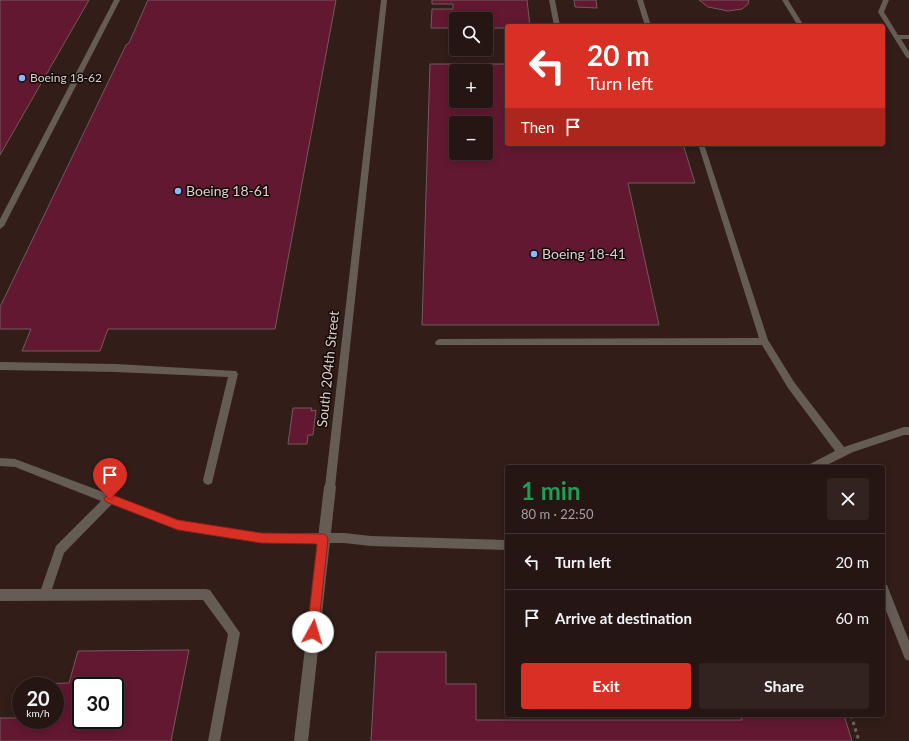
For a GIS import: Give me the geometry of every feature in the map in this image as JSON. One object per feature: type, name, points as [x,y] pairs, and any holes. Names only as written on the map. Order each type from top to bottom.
[{"type":"street","name":"South 204th Street","points":[[301,741],[330,488]]},
{"type":"lane","points":[[0,226],[117,0]]},
{"type":"lane","name":"South 204th Street","points":[[330,488],[384,0]]},
{"type":"lane","points":[[552,0],[556,24]]},
{"type":"lane","points":[[640,0],[647,24]]},
{"type":"lane","points":[[785,0],[800,24]]},
{"type":"lane","points":[[886,0],[881,12],[909,57]]},
{"type":"lane","points":[[896,37],[909,37]]},
{"type":"lane","points":[[702,146],[764,341],[791,385],[842,454]]},
{"type":"lane","points":[[439,344],[764,341]]},
{"type":"lane","points":[[0,366],[116,368],[233,374],[208,480]]},
{"type":"lane","points":[[820,465],[842,454],[897,433],[909,431]]},
{"type":"lane","points":[[0,462],[15,463],[178,525],[261,538],[344,538],[371,542],[505,545]]},
{"type":"lane","points":[[44,595],[60,550],[110,499]]},
{"type":"lane","points":[[0,595],[206,594],[234,632],[214,741]]},
{"type":"lane","points":[[885,594],[909,655]]},
{"type":"path","points":[[852,717],[859,741]]},
{"type":"building","name":"Boeing 18-62","points":[[0,0],[89,0],[0,155]]},
{"type":"building","name":"Boeing 18-61","points":[[148,0],[336,0],[275,329],[108,329],[100,351],[22,351],[31,329],[0,329],[0,307],[126,45],[129,43]]},
{"type":"building","points":[[432,0],[527,0],[530,24],[505,24],[505,28],[493,28],[493,12],[449,12],[449,28],[431,28],[432,9],[453,9],[453,4],[432,4]]},
{"type":"building","points":[[574,0],[596,0],[597,8],[575,7]]},
{"type":"building","points":[[699,0],[749,0],[748,4],[742,9],[728,11],[708,7]]},
{"type":"building","name":"Boeing 18-41","points":[[430,64],[449,64],[449,108],[493,108],[493,64],[505,64],[505,146],[684,146],[695,183],[628,183],[659,325],[422,325]]},
{"type":"building","points":[[293,408],[312,408],[311,411],[316,410],[313,435],[308,435],[307,444],[288,444]]},
{"type":"building","points":[[189,650],[171,741],[0,741],[0,718],[12,718],[12,729],[64,729],[64,683],[69,683],[78,651]]},
{"type":"building","points":[[376,652],[446,652],[446,684],[476,684],[476,720],[742,720],[741,717],[845,717],[852,741],[371,741]]},
{"type":"place","name":"Boeing 18-62","points":[[22,78]]},
{"type":"place","name":"Boeing 18-61","points":[[178,191]]},
{"type":"place","name":"Boeing 18-41","points":[[534,254]]},
{"type":"route","points":[[110,499],[178,525],[261,538],[323,539],[313,632]]}]
